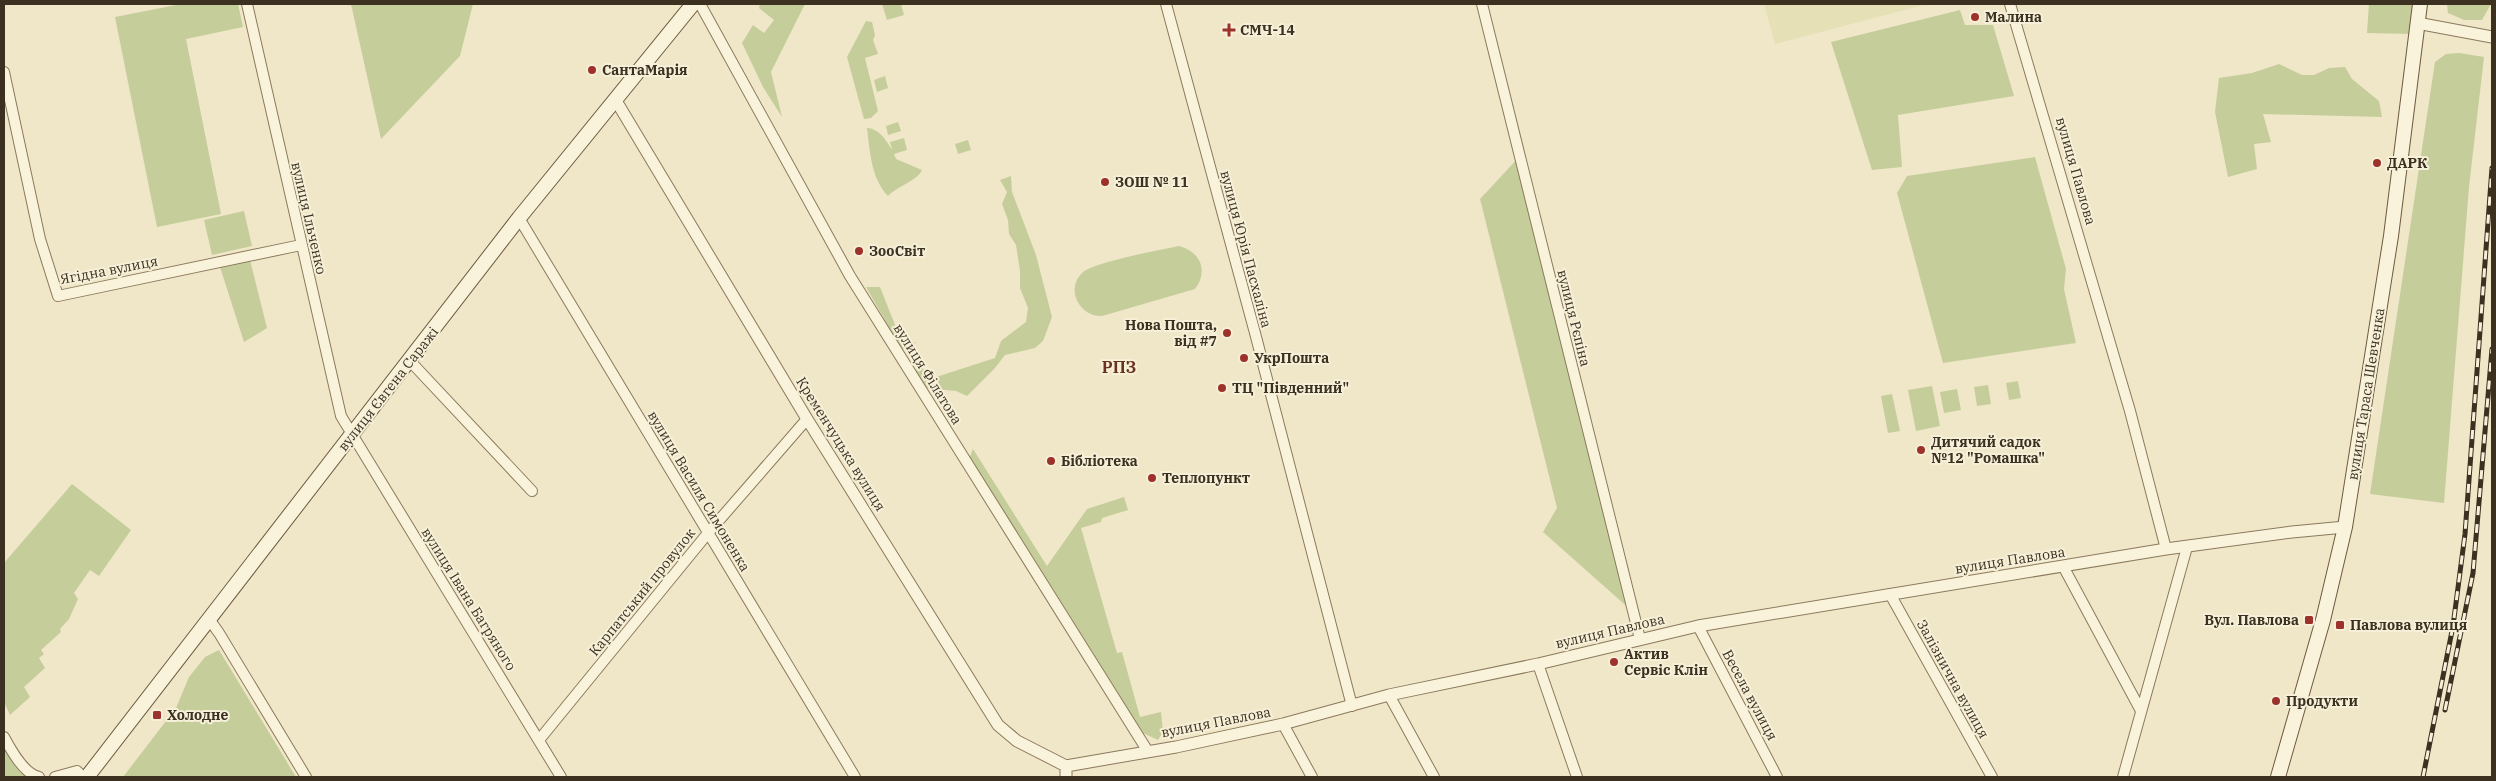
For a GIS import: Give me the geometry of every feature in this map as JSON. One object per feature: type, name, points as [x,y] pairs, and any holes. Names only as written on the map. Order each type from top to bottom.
[{"type":"main road","name":"вулиця Євгена Саражі","points":[[87,777],[519,218],[693,4]]},
{"type":"main road","name":"вулиця Тараса Шевченка","points":[[2278,777],[2323,620],[2345,527],[2391,236],[2420,4]]},
{"type":"street","name":"вулиця Ільченко","points":[[247,4],[340,416],[352,436]]},
{"type":"street","name":"вулиця Філатова","points":[[700,4],[850,276],[1147,750]]},
{"type":"street","name":"вулиця Юрія Пасхаліна","points":[[1166,4],[1258,342],[1352,706]]},
{"type":"street","name":"вулиця Рєпіна","points":[[1482,4],[1640,638]]},
{"type":"street","name":"вулиця Павлова","points":[[2010,4],[2130,411],[2166,550]]},
{"type":"street","points":[[2417,23],[2492,37]]},
{"type":"street","name":"Ягідна вулиця","points":[[4,72],[40,240],[58,296],[301,245]]},
{"type":"street","name":"Кременчуцька вулиця","points":[[615,99],[807,419],[998,725],[1017,741],[1066,772]]},
{"type":"street","name":"вулиця Василя Симоненка","points":[[519,218],[855,777]]},
{"type":"street","points":[[410,361],[532,491]]},
{"type":"street","name":"Карпатський провулок","points":[[538,740],[708,533],[807,419]]},
{"type":"street","name":"вулиця Івана Багряного","points":[[352,436],[561,777]]},
{"type":"street","name":"вулиця Павлова","points":[[1066,772],[1147,750],[1176,747],[1283,724],[1389,695],[1538,664],[1640,638],[1698,626],[2166,550],[2292,532],[2345,527]]},
{"type":"street","points":[[2123,777],[2188,547]]},
{"type":"street","points":[[2063,566],[2142,711]]},
{"type":"street","name":"Залізнична вулиця","points":[[1890,594],[1992,777]]},
{"type":"street","points":[[209,619],[220,633],[306,777]]},
{"type":"street","name":"Весела вулиця","points":[[1698,626],[1777,777]]},
{"type":"street","points":[[1538,664],[1577,777]]},
{"type":"street","points":[[1389,695],[1434,777]]},
{"type":"street","points":[[1283,724],[1312,777]]},
{"type":"street","points":[[4,737],[12,752],[33,776],[39,777]]},
{"type":"street","points":[[55,777],[77,771],[83,777]]},
{"type":"shaded area","points":[[1764,4],[1927,4],[1775,44]]},
{"type":"green space","points":[[181,4],[238,4],[243,27],[186,39],[221,214],[157,227],[115,17]]},
{"type":"green space","points":[[351,4],[473,4],[460,56],[381,139]]},
{"type":"green space","points":[[760,4],[805,4],[771,72],[782,117],[763,87],[742,43],[753,25],[764,33],[774,20],[759,8]]},
{"type":"green space","points":[[882,4],[901,4],[904,15],[887,20]]},
{"type":"green space","points":[[2369,4],[2414,4],[2412,34],[2367,33]]},
{"type":"green space","points":[[2447,4],[2491,4],[2482,20],[2464,20],[2448,13]]},
{"type":"green space","points":[[1960,10],[1965,25],[1993,25],[2014,96],[1898,115],[1902,167],[1872,170],[1831,42]]},
{"type":"green space","points":[[866,21],[872,22],[875,35],[873,40],[878,54],[865,58],[878,111],[871,118],[864,119],[847,57]]},
{"type":"green space","points":[[2459,53],[2484,57],[2469,187],[2444,503],[2370,494],[2435,62],[2446,54]]},
{"type":"green space","points":[[2279,64],[2302,75],[2314,75],[2329,68],[2345,67],[2352,79],[2379,101],[2382,117],[2263,114],[2271,142],[2254,144],[2257,169],[2228,177],[2215,112],[2219,78],[2252,73]]},
{"type":"green space","points":[[885,76],[888,88],[877,92],[874,80]]},
{"type":"green space","points":[[898,122],[901,131],[888,135],[886,126]]},
{"type":"green space","points":[[867,128],[876,130],[892,150],[890,142],[904,138],[907,150],[894,154],[896,159],[922,170],[915,178],[888,196],[882,189],[875,173],[870,155]]},
{"type":"green space","points":[[968,140],[971,150],[958,154],[955,144]]},
{"type":"green space","points":[[1520,156],[1632,611],[1543,532],[1557,508],[1480,199]]},
{"type":"green space","points":[[2035,157],[2066,269],[2064,289],[2076,343],[1943,363],[1897,193],[1907,176]]},
{"type":"green space","points":[[1011,176],[1012,192],[1036,255],[1052,317],[1043,341],[1035,348],[1005,355],[995,368],[967,396],[956,391],[925,388],[916,373],[917,360],[930,379],[995,358],[1001,341],[1026,322],[1028,308],[1020,288],[1020,271],[1016,245],[1009,234],[1008,220],[1002,204],[1007,192],[1000,180]]},
{"type":"green space","points":[[244,211],[252,246],[212,255],[204,220]]},
{"type":"green space","points":[[1179,246],[1192,252],[1200,263],[1201,275],[1195,289],[1102,316],[1087,312],[1077,301],[1075,287],[1077,280],[1082,273],[1089,269],[1143,253]]},
{"type":"green space","points":[[250,260],[267,328],[244,342],[220,267]]},
{"type":"green space","points":[[866,287],[880,287],[903,345],[917,342],[902,350]]},
{"type":"green space","points":[[2018,381],[2021,398],[2009,400],[2006,383]]},
{"type":"green space","points":[[1988,385],[1991,404],[1977,406],[1974,387]]},
{"type":"green space","points":[[1932,386],[1940,426],[1916,431],[1908,390]]},
{"type":"green space","points":[[1957,389],[1961,410],[1944,413],[1940,392]]},
{"type":"green space","points":[[1892,394],[1900,431],[1888,433],[1881,396]]},
{"type":"green space","points":[[973,449],[1047,566],[1087,509],[1124,497],[1128,510],[1102,518],[1101,522],[1081,528],[1117,653],[1122,652],[1140,717],[1161,712],[1163,732],[1158,740],[1141,732],[969,459]]},
{"type":"green space","points":[[72,484],[131,530],[99,576],[90,570],[74,593],[78,599],[69,619],[60,629],[61,632],[41,650],[44,654],[39,658],[45,668],[24,687],[30,697],[10,715],[4,702],[4,563]]},
{"type":"green space","points":[[219,650],[296,777],[123,777],[176,708],[189,677],[205,657]]},
{"type":"green space","points":[[4,737],[39,777],[4,777]]},
{"type":"railway","points":[[2423,777],[2453,626],[2465,534],[2492,168]]},
{"type":"railway","points":[[2445,710],[2473,573],[2492,349]]},
{"type":"place","name":"Малина","points":[[1975,17]]},
{"type":"place","name":"СМЧ-14","points":[[1229,30]]},
{"type":"place","name":"СантаМарія","points":[[592,70]]},
{"type":"place","name":"ДАРК","points":[[2377,163]]},
{"type":"place","name":"ЗОШ № 11","points":[[1105,182]]},
{"type":"place","name":"ЗооСвiт","points":[[859,251]]},
{"type":"place","name":"Нова Пошта, від #7","points":[[1227,333]]},
{"type":"place","name":"УкрПошта","points":[[1244,358]]},
{"type":"place","name":"ТЦ \"Південний\"","points":[[1222,388]]},
{"type":"place","name":"Дитячий садок №12 \"Ромашка\"","points":[[1921,450]]},
{"type":"place","name":"Бібліотека","points":[[1051,461]]},
{"type":"place","name":"Теплопункт","points":[[1152,478]]},
{"type":"place","name":"Вул. Павлова","points":[[2309,620]]},
{"type":"place","name":"Павлова вулиця","points":[[2340,625]]},
{"type":"place","name":"Актив Сервiс Клiн","points":[[1614,662]]},
{"type":"place","name":"Продукти","points":[[2276,701]]},
{"type":"place","name":"Холодне","points":[[157,715]]},
{"type":"district","name":"РПЗ","points":[[1119,367]]}]
